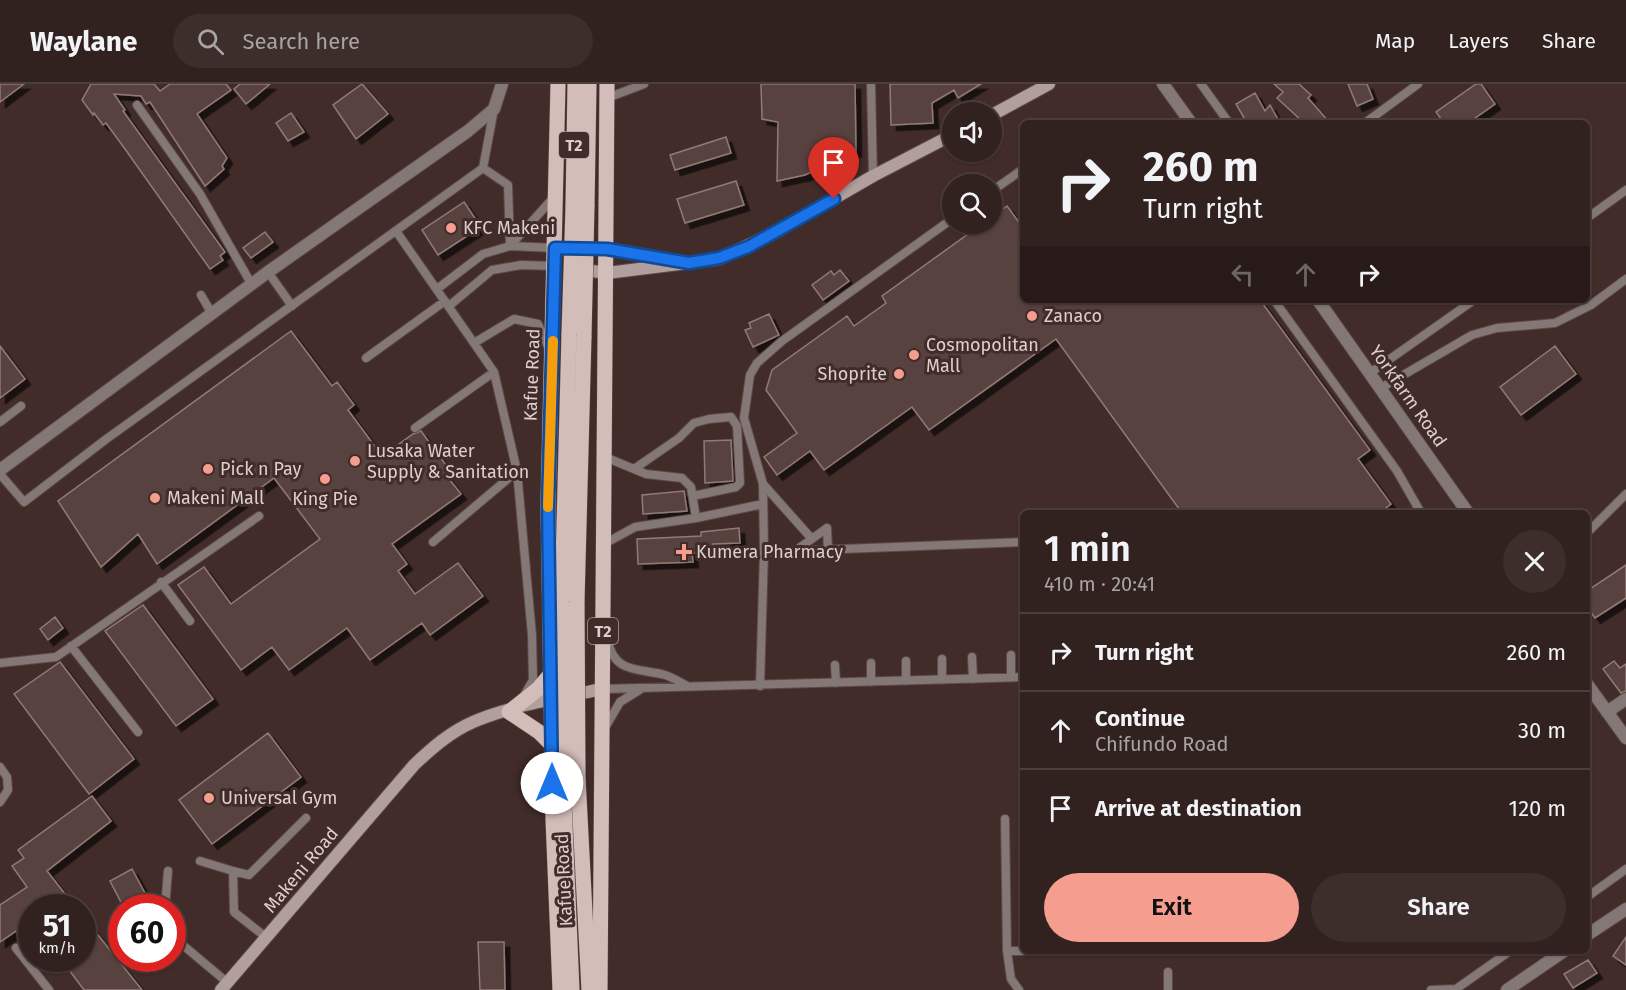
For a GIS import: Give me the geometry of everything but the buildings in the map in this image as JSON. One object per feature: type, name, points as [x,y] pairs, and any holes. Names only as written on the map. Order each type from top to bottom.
[{"type":"main road","name":"Kafue Road","points":[[558,84],[548,505],[550,675],[560,990]]},
{"type":"main road","name":"Kafue Road","points":[[574,84],[580,206]]},
{"type":"main road","name":"Kafue Road","points":[[572,990],[569,602],[580,206],[589,84]]},
{"type":"main road","name":"Kafue Road","points":[[600,990],[607,91]]},
{"type":"main road","points":[[550,675],[538,689],[509,712],[539,732],[552,745]]},
{"type":"main road","name":"Kafue Road","points":[[571,779],[589,990]]},
{"type":"street","points":[[0,472],[268,272],[468,131],[494,109],[502,84]]},
{"type":"street","points":[[1002,109],[1049,84]]},
{"type":"street","points":[[1163,84],[1189,120]]},
{"type":"street","points":[[555,266],[607,273],[719,258],[748,247],[873,176],[942,140]]},
{"type":"street","points":[[555,248],[607,249],[689,263]]},
{"type":"street","name":"Yorkfarm Road","points":[[1320,303],[1466,510]]},
{"type":"street","points":[[1590,688],[1626,738]]},
{"type":"street","name":"Makeni Road","points":[[224,986],[267,939],[414,765],[455,732],[474,721],[551,699],[602,689]]},
{"type":"street","points":[[1607,712],[1626,699]]},
{"type":"street","points":[[1590,933],[1626,909]]},
{"type":"street","points":[[1507,990],[1560,954]]},
{"type":"lane","points":[[607,91],[644,84]]},
{"type":"lane","points":[[871,84],[873,176]]},
{"type":"lane","points":[[1201,84],[1227,120]]},
{"type":"lane","points":[[1369,120],[1418,84]]},
{"type":"lane","points":[[137,105],[200,194],[252,285]]},
{"type":"lane","points":[[0,472],[24,502],[105,440],[483,168],[494,109]]},
{"type":"lane","points":[[483,168],[508,185],[510,246]]},
{"type":"lane","points":[[1002,184],[1020,171]]},
{"type":"lane","points":[[1590,216],[1626,190]]},
{"type":"lane","points":[[510,246],[556,194]]},
{"type":"lane","points":[[760,686],[764,552],[763,483],[744,418],[750,375],[757,363],[782,341],[942,226]]},
{"type":"lane","points":[[396,231],[494,372],[517,471],[532,635],[533,680],[509,712]]},
{"type":"lane","points":[[437,289],[483,254],[510,246],[555,248]]},
{"type":"lane","points":[[366,358],[447,304],[492,270],[521,265],[555,266]]},
{"type":"lane","points":[[268,272],[292,306]]},
{"type":"lane","points":[[1381,388],[1472,334],[1497,328],[1555,323],[1591,305],[1626,279]]},
{"type":"lane","points":[[201,295],[212,314]]},
{"type":"lane","points":[[1276,303],[1397,471],[1419,510]]},
{"type":"lane","points":[[1370,373],[1470,303]]},
{"type":"lane","points":[[474,343],[514,319],[538,324],[552,359]]},
{"type":"lane","points":[[415,428],[494,372]]},
{"type":"lane","points":[[0,422],[21,406]]},
{"type":"lane","points":[[634,469],[679,438],[694,423],[730,417],[737,426],[740,483],[736,487],[693,496]]},
{"type":"lane","points":[[605,457],[646,474],[682,478],[691,487],[696,518]]},
{"type":"lane","points":[[433,542],[517,471]]},
{"type":"lane","points":[[763,483],[812,539]]},
{"type":"lane","points":[[1590,530],[1626,494]]},
{"type":"lane","points":[[604,544],[635,527],[696,518],[763,504]]},
{"type":"lane","points":[[0,663],[56,657],[259,516]]},
{"type":"lane","points":[[794,551],[827,528],[828,550]]},
{"type":"lane","points":[[764,552],[1020,542]]},
{"type":"lane","points":[[161,582],[190,621]]},
{"type":"lane","points":[[603,617],[609,651],[626,668],[666,675],[690,687]]},
{"type":"lane","points":[[71,646],[138,732]]},
{"type":"lane","points":[[1011,655],[1011,678]]},
{"type":"lane","points":[[972,657],[973,679]]},
{"type":"lane","points":[[942,659],[942,680]]},
{"type":"lane","points":[[906,661],[906,681]]},
{"type":"lane","points":[[871,663],[871,682]]},
{"type":"lane","points":[[835,665],[836,683]]},
{"type":"lane","points":[[602,689],[1020,677]]},
{"type":"lane","points":[[601,740],[608,720],[620,702],[641,688]]},
{"type":"lane","points":[[0,767],[7,777],[8,790],[0,802]]},
{"type":"lane","points":[[200,861],[249,875],[306,818]]},
{"type":"lane","points":[[1005,819],[1007,951],[1011,980],[1019,990]]},
{"type":"lane","points":[[1590,895],[1626,869]]},
{"type":"lane","points":[[166,894],[168,871]]},
{"type":"lane","points":[[233,872],[234,912],[267,939]]},
{"type":"lane","points":[[16,948],[49,990]]},
{"type":"lane","points":[[186,949],[224,986]]},
{"type":"lane","points":[[1007,951],[1020,951]]},
{"type":"lane","points":[[1431,990],[1456,990],[1506,954]]},
{"type":"lane","points":[[1168,972],[1168,990]]},
{"type":"slow traffic","points":[[548,507],[553,341]]},
{"type":"place","name":"KFC Makeni","points":[[451,228]]},
{"type":"place","name":"Zanaco","points":[[1032,316]]},
{"type":"place","name":"Cosmopolitan Mall","points":[[914,355]]},
{"type":"place","name":"Shoprite","points":[[899,374]]},
{"type":"place","name":"Lusaka Water Supply & Sanitation","points":[[355,461]]},
{"type":"place","name":"Pick n Pay","points":[[208,469]]},
{"type":"place","name":"King Pie","points":[[325,479]]},
{"type":"place","name":"Makeni Mall","points":[[155,498]]},
{"type":"place","name":"Kumera Pharmacy","points":[[684,552]]},
{"type":"place","name":"Universal Gym","points":[[209,798]]},
{"type":"route","points":[[552,783],[548,505],[555,248],[607,249],[689,263],[719,258],[748,247],[834,199]]}]
